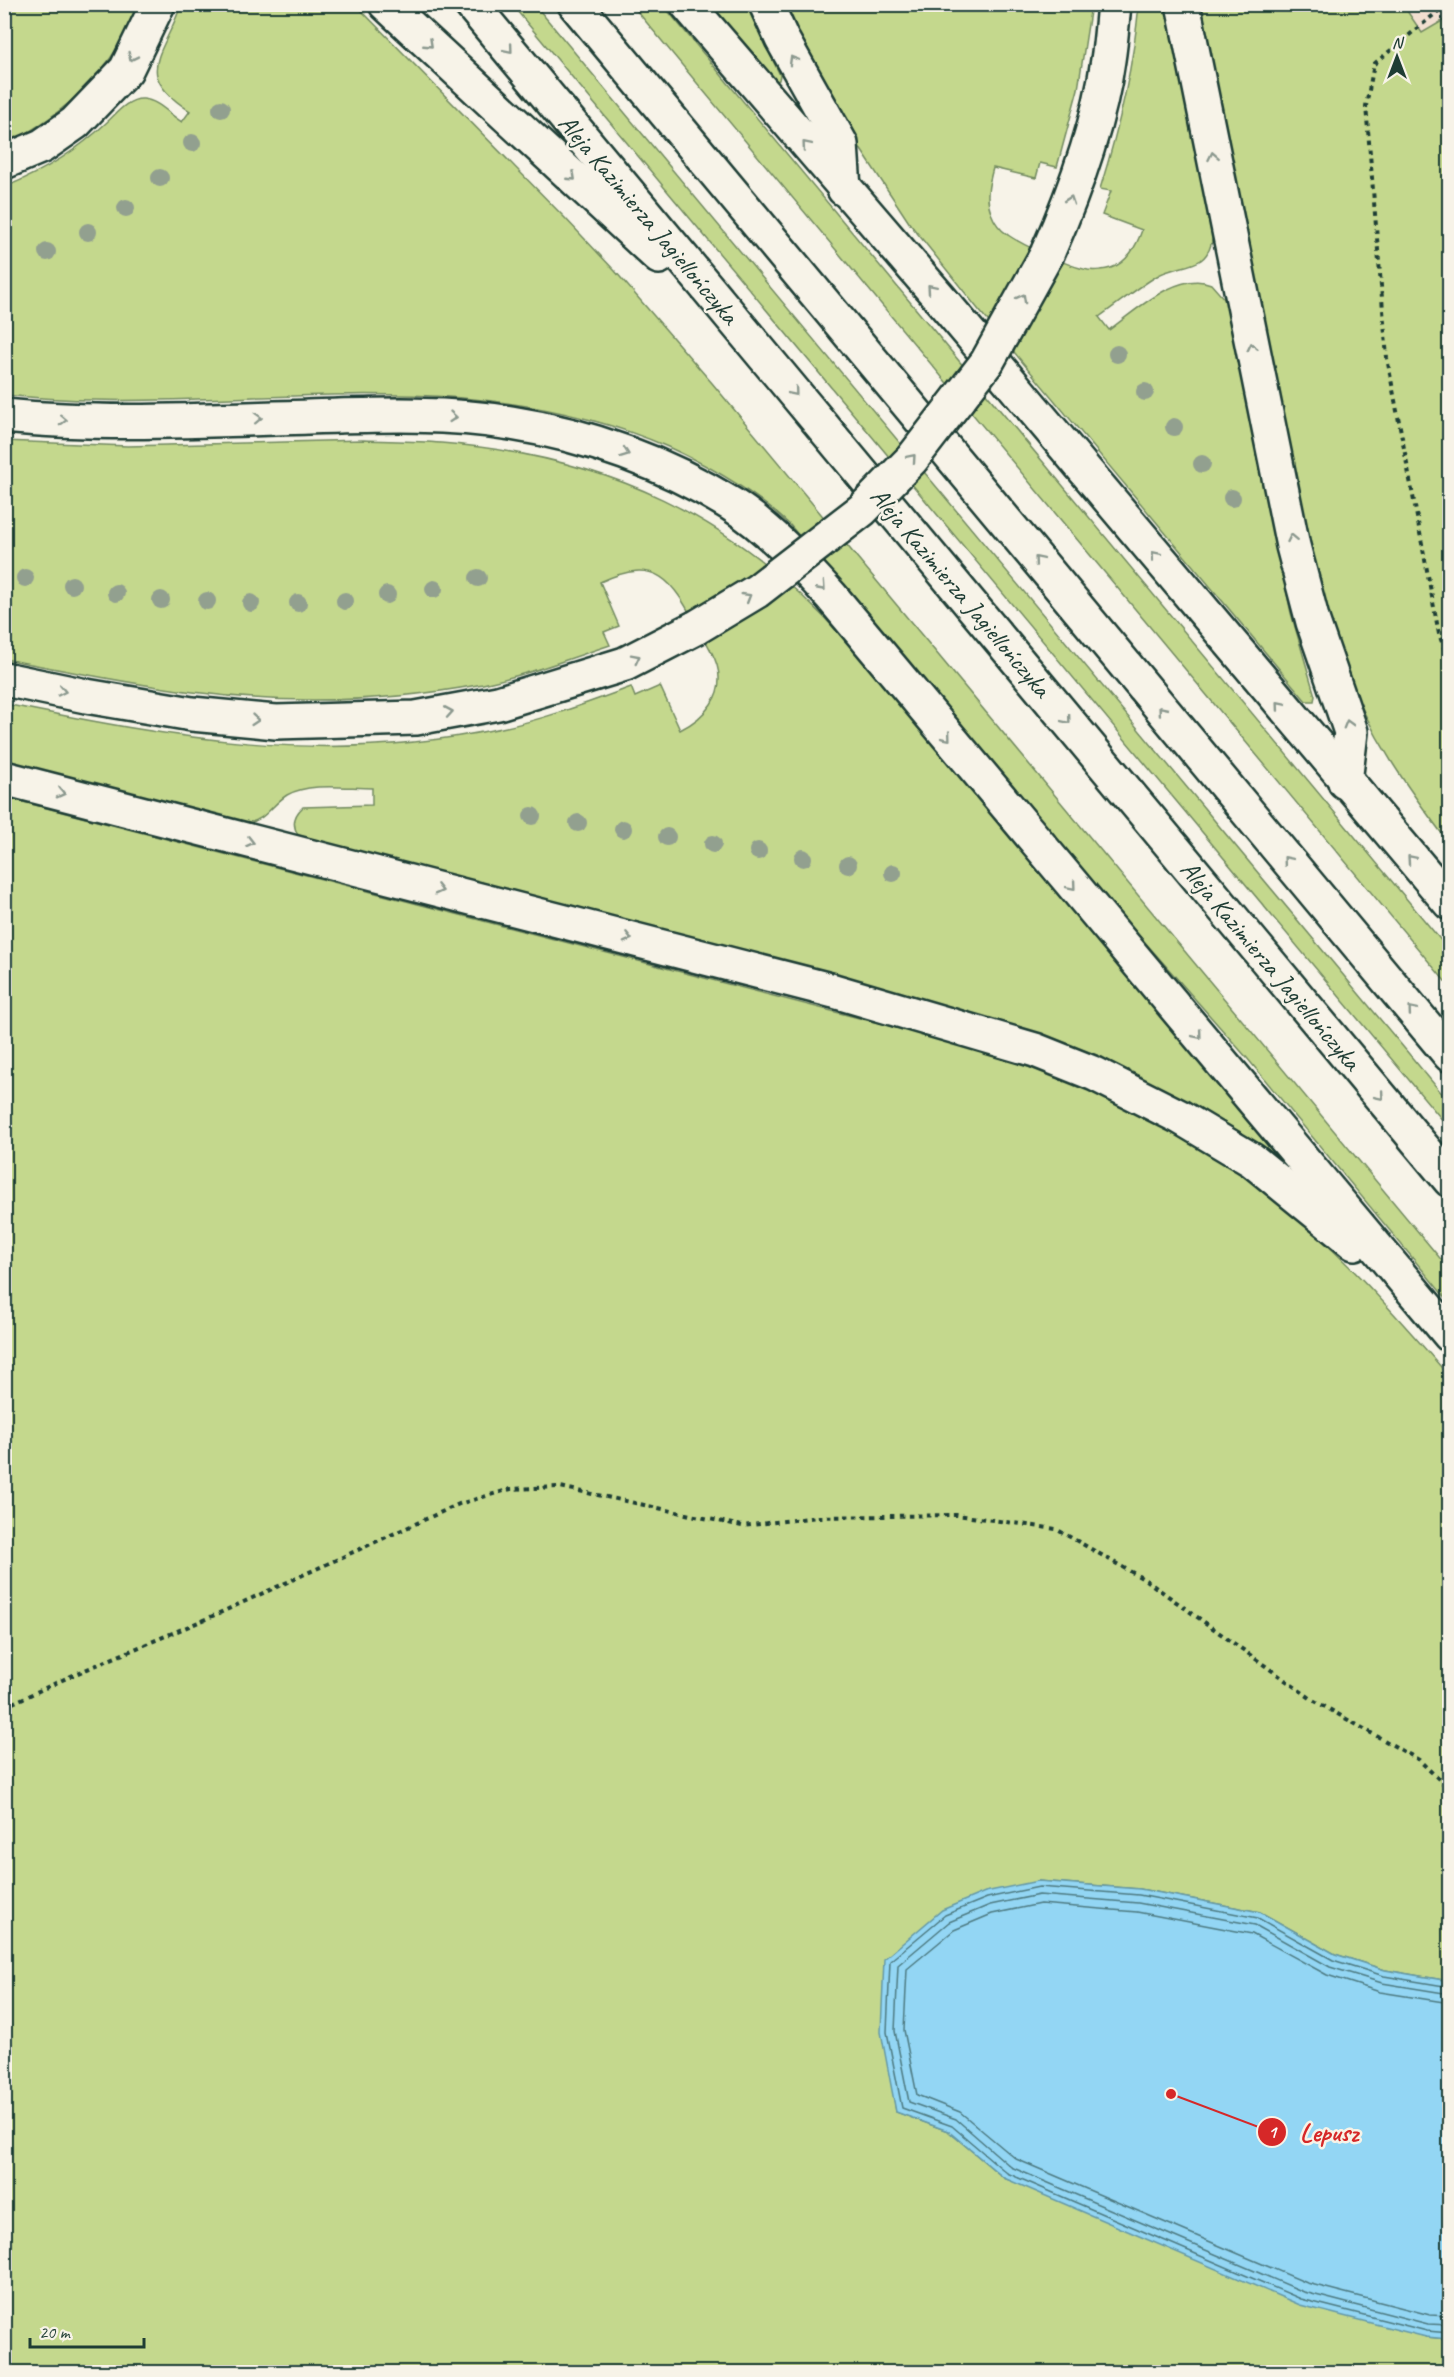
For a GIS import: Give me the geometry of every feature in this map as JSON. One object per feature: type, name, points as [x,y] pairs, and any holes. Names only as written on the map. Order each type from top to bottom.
[{"type":"highway","points":[[4,162],[42,146],[82,116],[126,70],[158,4]]},
{"type":"highway","points":[[386,4],[757,347]]},
{"type":"highway","name":"Aleja Kazimierza Jagiellończyka","points":[[471,4],[1449,1180]]},
{"type":"highway","points":[[575,4],[1449,1055]]},
{"type":"highway","points":[[687,4],[938,296],[1449,903]]},
{"type":"highway","points":[[766,4],[782,39],[841,144],[844,189]]},
{"type":"highway","points":[[4,679],[192,714],[276,722],[416,718],[498,703],[625,664],[698,627],[757,591],[862,510],[912,459],[987,362],[1047,254],[1069,203],[1099,106],[1108,61],[1114,4]]},
{"type":"highway","points":[[1182,4],[1293,546],[1312,622],[1351,732],[1345,782]]},
{"type":"highway","points":[[4,416],[154,422],[380,415],[446,416],[511,423],[569,435],[628,453],[684,478],[733,505],[792,553],[831,596],[1449,1335]]},
{"type":"highway","points":[[4,778],[834,991],[1035,1050],[1095,1074],[1180,1117],[1252,1160],[1418,1296]]},
{"type":"path","points":[[1447,4],[1374,64],[1366,106],[1387,358],[1439,634],[1449,664]]},
{"type":"path","points":[[4,1707],[215,1615],[459,1504],[511,1489],[560,1488],[742,1526],[818,1517],[957,1515],[1056,1529],[1147,1581],[1312,1700],[1419,1760],[1449,1790]]},
{"type":"shaded area","points":[[1403,5],[1449,5],[1449,17],[1422,33]]},
{"type":"green space","points":[[5,5],[139,5],[116,50],[85,88],[47,119],[5,145]]},
{"type":"green space","points":[[181,5],[356,5],[565,218],[615,271],[712,383],[1449,1269],[1449,1302],[1247,1058],[1069,856],[790,525],[762,501],[732,481],[668,447],[588,419],[506,403],[424,396],[340,395],[88,400],[5,395],[5,187],[46,168],[71,152],[132,101],[143,99],[154,102],[182,122],[190,111],[172,98],[161,86],[157,74],[157,63],[161,51]]},
{"type":"green space","points":[[512,5],[535,5],[1449,1102],[1449,1128]]},
{"type":"green space","points":[[632,5],[663,5],[1449,950],[1449,986]]},
{"type":"green space","points":[[706,5],[746,5],[780,75],[779,80],[775,82]]},
{"type":"green space","points":[[784,5],[1091,5],[1078,89],[1057,167],[1040,163],[1036,178],[993,168],[988,196],[989,207],[994,219],[1008,235],[1024,245],[1079,268],[1103,270],[1117,266],[1127,258],[1142,230],[1102,215],[1111,191],[1100,189],[1124,97],[1139,5],[1165,5],[1213,235],[1212,242],[1208,252],[1201,260],[1157,276],[1099,317],[1109,330],[1157,295],[1185,283],[1198,281],[1211,284],[1226,301],[1291,613],[1315,696],[1314,701],[1306,701],[978,309],[910,224],[854,139],[810,59]]},
{"type":"green space","points":[[1199,5],[1403,5],[1422,33],[1449,17],[1449,843],[1404,781],[1378,739],[1355,694],[1331,626],[1312,551]]},
{"type":"green space","points":[[363,440],[441,443],[501,450],[558,462],[612,478],[663,499],[711,526],[758,558],[802,596],[844,639],[1275,1151],[1272,1153],[1266,1151],[1188,1103],[1107,1061],[987,1018],[298,835],[295,820],[303,807],[372,805],[372,788],[306,788],[287,795],[258,819],[245,824],[5,761],[5,704],[189,737],[310,746],[371,745],[433,740],[497,729],[548,716],[631,687],[635,697],[660,686],[680,730],[705,712],[716,696],[719,676],[717,665],[709,646],[680,597],[661,577],[650,572],[636,571],[620,574],[600,582],[619,626],[604,632],[610,645],[515,676],[483,684],[411,695],[338,700],[229,696],[169,689],[5,659],[4,441],[128,446]]},
{"type":"green space","points":[[4,797],[913,1032],[1044,1072],[1104,1097],[1162,1126],[1244,1177],[1319,1237],[1386,1305],[1449,1376],[1449,1981],[1385,1970],[1335,1954],[1260,1912],[1140,1889],[1038,1881],[891,2076],[896,2112],[948,2131],[1004,2178],[1426,2337],[1449,2339],[1449,2372],[5,2372]]},
{"type":"water","points":[[1038,1881],[1140,1889],[1260,1912],[1335,1954],[1385,1970],[1449,1981],[1449,2339],[1426,2337],[1300,2305],[1004,2178],[948,2131],[896,2112],[881,2032],[884,1959],[942,1910],[985,1892]]},
{"type":"place","name":"Lepusz","points":[[1171,2094]]}]
